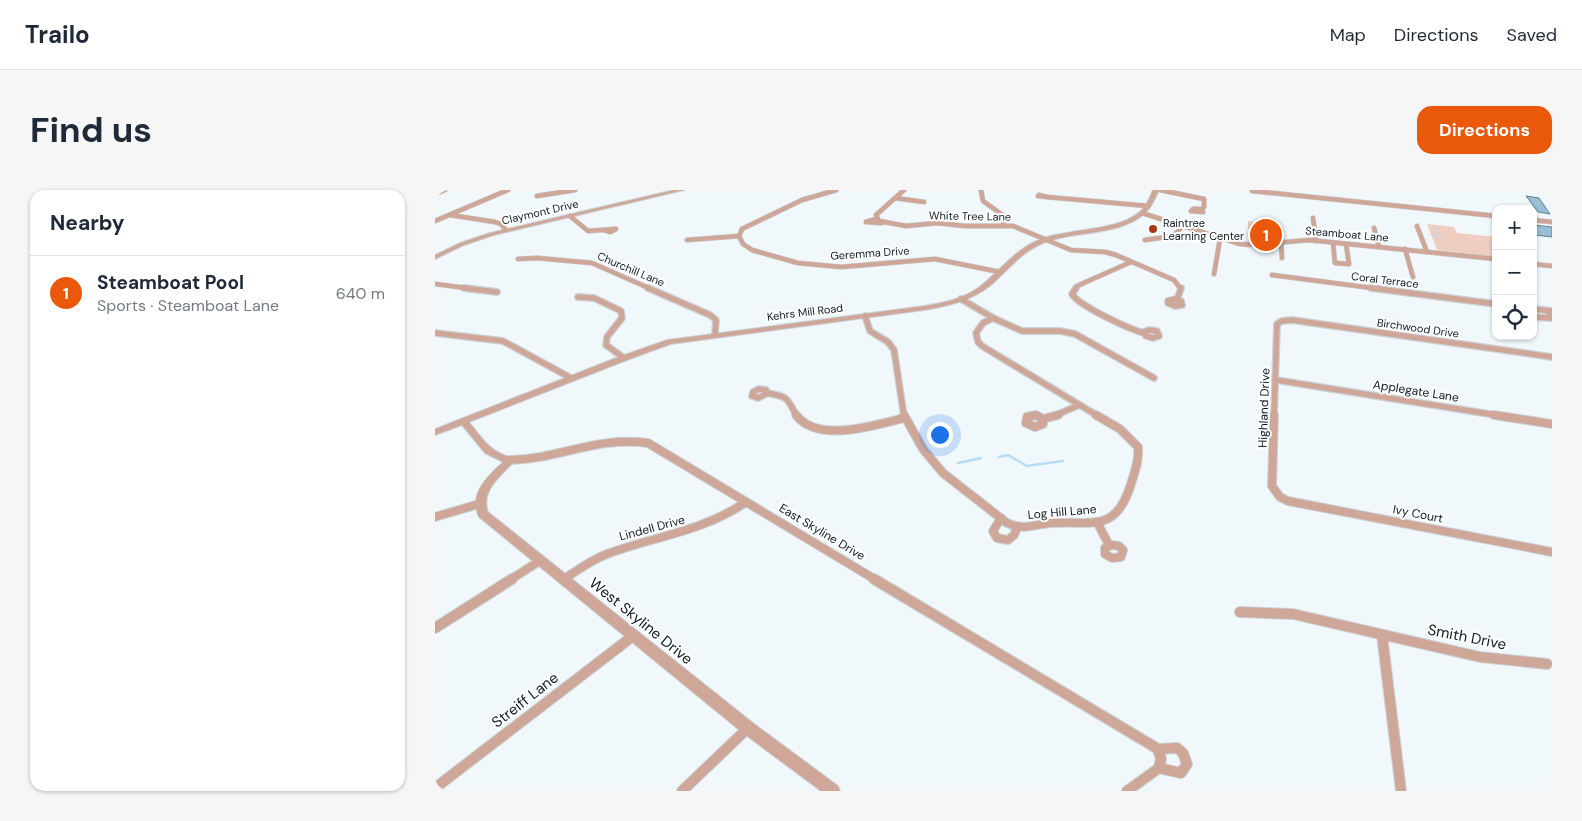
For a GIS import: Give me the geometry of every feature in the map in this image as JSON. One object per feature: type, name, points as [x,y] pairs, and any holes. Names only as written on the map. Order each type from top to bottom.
[{"type":"street","points":[[435,194],[445,190]]},
{"type":"street","points":[[435,221],[508,190]]},
{"type":"street","points":[[537,196],[575,190]]},
{"type":"street","name":"Claymont Drive","points":[[435,257],[469,241],[506,230],[661,192],[681,190]]},
{"type":"street","points":[[687,240],[739,236],[742,229],[749,225],[802,200],[836,190]]},
{"type":"street","points":[[876,218],[876,215],[904,190]]},
{"type":"street","points":[[981,190],[983,201],[1004,216],[1003,225]]},
{"type":"street","name":"Kehrs Mill Road","points":[[435,432],[571,378],[670,342],[924,308],[961,299],[981,289],[1030,246],[1065,233],[1120,223],[1142,213],[1149,206],[1156,190]]},
{"type":"street","points":[[1160,190],[1204,199],[1204,207],[1201,210]]},
{"type":"street","points":[[1251,191],[1492,216]]},
{"type":"street","points":[[1047,196],[1149,206]]},
{"type":"street","points":[[895,198],[924,202]]},
{"type":"street","name":"Steamboat Lane","points":[[1142,213],[1220,239],[1246,245],[1281,241],[1317,241],[1492,260]]},
{"type":"street","points":[[450,215],[495,222],[501,224],[506,230]]},
{"type":"street","points":[[569,216],[586,230],[604,230]]},
{"type":"street","name":"White Tree Lane","points":[[882,222],[876,218],[867,222],[882,222],[906,226],[937,223],[965,226],[1003,225],[1018,227],[1071,250],[1109,253],[1178,283],[1181,290],[1177,300]]},
{"type":"street","points":[[1313,218],[1317,241]]},
{"type":"street","points":[[1537,220],[1552,222]]},
{"type":"street","points":[[1145,240],[1173,236],[1183,226]]},
{"type":"street","points":[[1417,226],[1427,252]]},
{"type":"street","points":[[1374,228],[1379,247]]},
{"type":"street","name":"Geremma Drive","points":[[739,236],[743,244],[752,250],[798,263],[829,267],[935,259],[1000,272]]},
{"type":"street","points":[[1214,274],[1220,239]]},
{"type":"street","points":[[1281,241],[1281,258]]},
{"type":"street","points":[[1333,242],[1335,263],[1345,265],[1349,264],[1346,244]]},
{"type":"street","points":[[1405,249],[1413,277]]},
{"type":"street","name":"Churchill Lane","points":[[517,259],[537,258],[592,263],[710,314],[716,320],[715,335]]},
{"type":"street","points":[[1131,262],[1077,286],[1073,294],[1075,299],[1081,304],[1144,333]]},
{"type":"street","points":[[1537,264],[1552,266]]},
{"type":"street","name":"Coral Terrace","points":[[1272,275],[1492,303]]},
{"type":"street","points":[[435,284],[497,292]]},
{"type":"street","points":[[578,297],[594,298],[621,311],[622,318],[607,337],[606,345],[624,358]]},
{"type":"street","points":[[961,299],[993,318],[1022,330],[1060,331],[1075,334],[1154,378]]},
{"type":"street","points":[[1537,309],[1550,311],[1551,318],[1537,317]]},
{"type":"street","name":"Log Hill Lane","points":[[865,316],[869,330],[888,342],[894,350],[905,418],[923,449],[943,473],[1001,518],[1017,528],[1051,523],[1079,524],[1097,522],[1118,513],[1123,507],[1139,459],[1138,447],[1129,435],[1120,429],[1079,406],[978,342],[976,333],[978,328],[993,318]]},
{"type":"street","name":"Birchwood Drive","points":[[1282,321],[1291,320],[1552,357]]},
{"type":"street","name":"Highland Drive","points":[[1280,497],[1272,486],[1277,324],[1282,321]]},
{"type":"street","points":[[435,333],[503,341],[571,378]]},
{"type":"street","points":[[435,341],[446,334]]},
{"type":"street","name":"Applegate Lane","points":[[1276,380],[1552,424]]},
{"type":"street","points":[[767,393],[791,401],[803,422],[824,430],[845,429],[905,418]]},
{"type":"street","points":[[1043,419],[1079,406]]},
{"type":"street","name":"East Skyline Drive","points":[[464,421],[485,450],[498,458],[510,460],[546,457],[606,440],[638,440],[649,443],[1158,749]]},
{"type":"street","points":[[435,518],[479,504],[484,489],[510,460]]},
{"type":"street","name":"Ivy Court","points":[[1280,497],[1288,501],[1552,552]]},
{"type":"street","name":"Lindell Drive","points":[[564,579],[605,554],[711,524],[735,512],[746,502]]},
{"type":"street","name":"West Skyline Drive","points":[[479,504],[483,514],[633,636],[748,728],[833,791]]},
{"type":"street","points":[[1001,518],[993,531],[997,538],[1009,540],[1017,528]]},
{"type":"street","points":[[1097,522],[1109,545]]},
{"type":"street","points":[[435,628],[541,560]]},
{"type":"street","name":"Smith Drive","points":[[1240,612],[1293,614],[1487,658],[1547,664]]},
{"type":"street","points":[[1382,635],[1401,791]]},
{"type":"street","name":"Streiff Lane","points":[[435,788],[633,636]]},
{"type":"street","points":[[682,791],[748,728]]},
{"type":"street","points":[[1127,791],[1159,768],[1161,759],[1158,749],[1179,748],[1184,754],[1187,764],[1181,773],[1159,768]]},
{"type":"shaded area","points":[[1248,221],[1274,224],[1274,232],[1263,233],[1280,235],[1280,237],[1254,239],[1254,230],[1248,229]]},
{"type":"shaded area","points":[[1427,224],[1454,227],[1457,233],[1492,237],[1492,257],[1437,250]]},
{"type":"building","points":[[1526,196],[1539,198],[1550,214],[1538,212],[1537,205],[1533,205]]},
{"type":"building","points":[[1537,225],[1552,227],[1552,237],[1537,235]]},
{"type":"waterway","points":[[1437,228],[1434,230],[1442,237]]},
{"type":"waterway","points":[[1432,235],[1440,236]]},
{"type":"waterway","points":[[999,457],[1008,455],[1027,466],[1063,461]]},
{"type":"waterway","points":[[958,463],[981,458]]},
{"type":"place","name":"Raintree Learning Center","points":[[1153,229]]},
{"type":"place","name":"Steamboat Pool","points":[[1266,235]]}]
